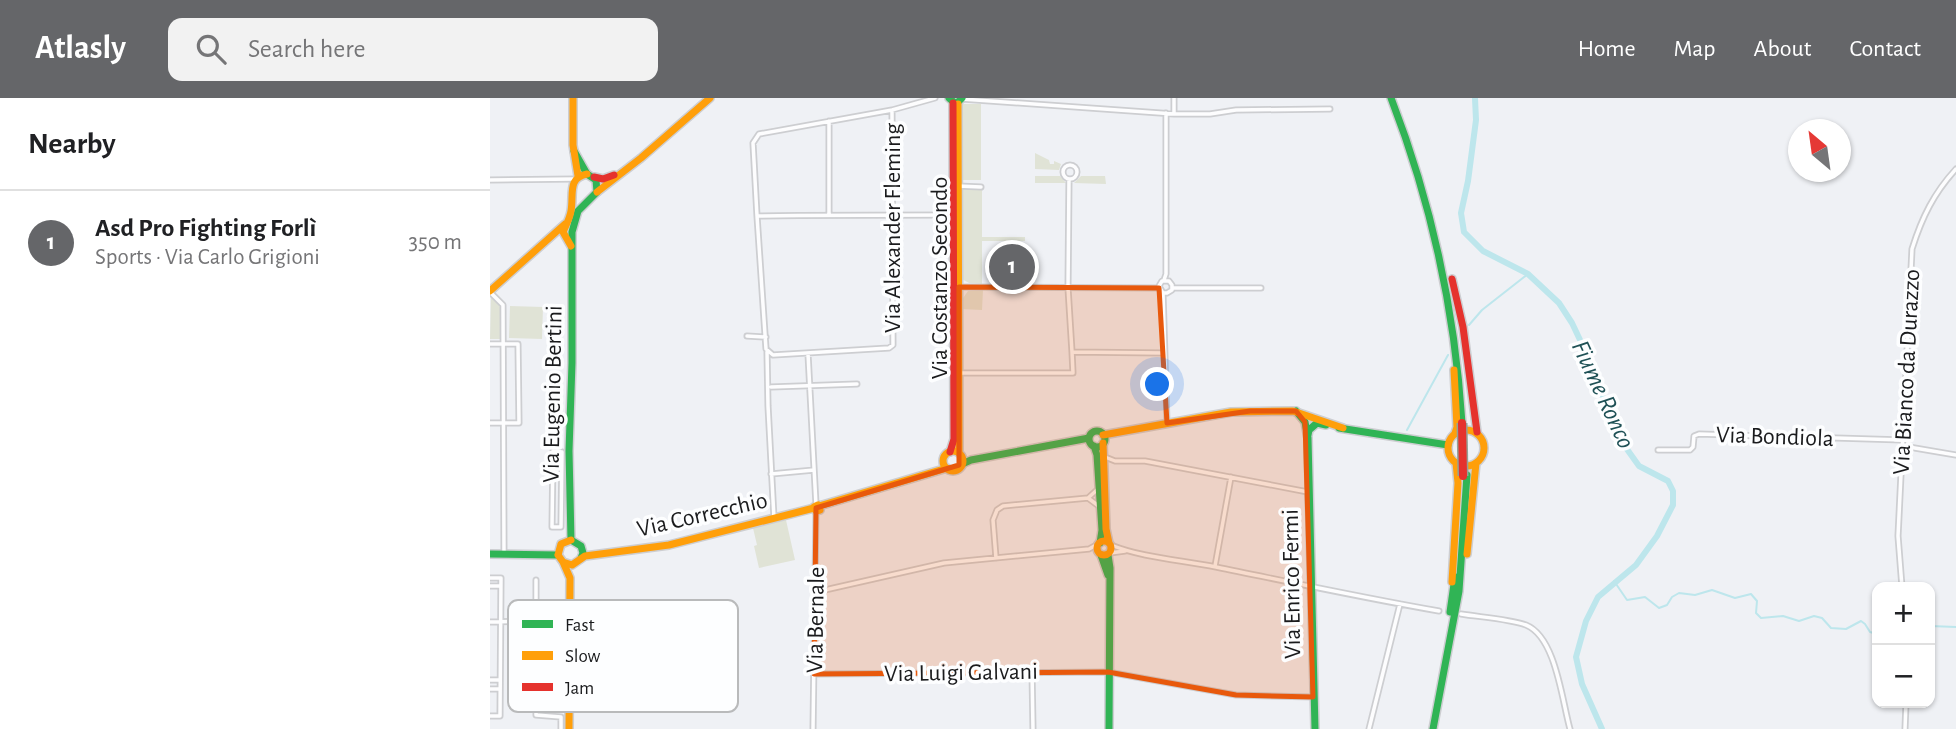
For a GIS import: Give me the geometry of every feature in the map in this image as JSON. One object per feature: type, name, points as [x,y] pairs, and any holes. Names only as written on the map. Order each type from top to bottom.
[{"type":"main road","points":[[568,234],[562,232],[571,211],[575,184],[573,98]]},
{"type":"main road","points":[[568,234],[576,215],[587,200],[710,98]]},
{"type":"main road","points":[[1391,98],[1422,181],[1449,280],[1457,427],[1448,444],[1449,455],[1456,463],[1466,466],[1476,463],[1483,456],[1485,446],[1477,432],[1455,284],[1449,280]]},
{"type":"main road","points":[[1397,98],[1434,201],[1449,280],[1465,422],[1459,591]]},
{"type":"main road","name":"Via Costanzo Secondo","points":[[957,100],[958,457]]},
{"type":"main road","name":"Via Costanzo Secondo","points":[[957,100],[953,215],[954,439],[958,457]]},
{"type":"main road","points":[[574,151],[598,184],[597,192]]},
{"type":"main road","points":[[575,184],[591,176],[604,179],[626,169]]},
{"type":"main road","points":[[575,184],[580,199],[587,200]]},
{"type":"main road","points":[[490,292],[565,224]]},
{"type":"main road","points":[[545,242],[568,234]]},
{"type":"main road","name":"Via Eugenio Bertini","points":[[568,234],[573,249],[566,452],[572,540]]},
{"type":"main road","points":[[947,468],[944,463],[958,457],[1097,441],[1167,423],[1231,412],[1298,412],[1343,428]]},
{"type":"main road","points":[[1298,412],[1305,422],[1308,438]]},
{"type":"main road","points":[[1308,438],[1309,430],[1317,423],[1448,444]]},
{"type":"main road","points":[[1455,433],[1466,429],[1477,432]]},
{"type":"main road","name":"Via Enrico Fermi","points":[[1308,438],[1315,729]]},
{"type":"main road","points":[[1097,441],[1103,470],[1104,549]]},
{"type":"main road","points":[[1097,441],[1100,508],[1108,578],[1109,729]]},
{"type":"main road","points":[[933,472],[958,457]]},
{"type":"main road","name":"Via Correcchio","points":[[578,561],[598,554],[669,545],[818,507],[947,468],[956,470],[958,457]]},
{"type":"main road","points":[[1451,606],[1458,483],[1456,463]]},
{"type":"main road","points":[[1431,729],[1469,543],[1476,463]]},
{"type":"main road","points":[[1431,729],[1451,606],[1465,476]]},
{"type":"main road","points":[[570,579],[561,559],[561,544],[572,540],[579,543],[583,549],[598,554]]},
{"type":"main road","points":[[570,600],[570,579],[583,549]]},
{"type":"main road","points":[[490,554],[578,561]]},
{"type":"street","points":[[774,518],[767,350],[753,143],[759,134],[891,110],[935,98]]},
{"type":"street","points":[[1094,98],[1094,107]]},
{"type":"street","points":[[1174,98],[1174,114]]},
{"type":"street","points":[[957,100],[1012,100],[1174,114],[1330,109]]},
{"type":"street","name":"Via Alexander Fleming","points":[[808,354],[891,347],[891,110]]},
{"type":"street","points":[[1166,113],[1166,274],[1161,290],[1167,423]]},
{"type":"street","points":[[829,121],[829,215]]},
{"type":"street","name":"Via Bianco da Durazzo","points":[[1902,582],[1898,536],[1912,249],[1922,218],[1938,188],[1956,169]]},
{"type":"street","points":[[958,373],[1073,373],[1068,288],[1069,179]]},
{"type":"street","points":[[490,180],[561,180],[575,184]]},
{"type":"street","points":[[958,186],[981,187]]},
{"type":"street","points":[[757,216],[953,215]]},
{"type":"street","points":[[1164,280],[1170,282],[1172,288]]},
{"type":"street","points":[[959,286],[1161,290],[1167,293],[1172,288],[1261,288]]},
{"type":"street","points":[[490,292],[503,305],[503,554]]},
{"type":"street","points":[[747,336],[766,337]]},
{"type":"street","points":[[490,344],[518,344],[519,423],[490,424]]},
{"type":"street","points":[[767,350],[773,355],[808,354]]},
{"type":"street","points":[[1072,352],[1164,353]]},
{"type":"street","name":"Via Bernale","points":[[808,354],[818,507],[813,729]]},
{"type":"street","points":[[771,387],[857,384]]},
{"type":"street","name":"Via Bondiola","points":[[1658,450],[1690,450],[1694,436],[1699,434],[1903,443]]},
{"type":"street","points":[[1903,443],[1956,455]]},
{"type":"street","points":[[553,452],[566,452],[561,527],[552,527],[553,452]]},
{"type":"street","points":[[1102,455],[1110,461],[1145,461],[1308,492]]},
{"type":"street","points":[[1103,470],[1115,461]]},
{"type":"street","points":[[771,474],[814,470]]},
{"type":"street","points":[[1215,566],[1231,477]]},
{"type":"street","points":[[996,558],[993,520],[997,510],[1003,506],[1088,498],[1099,488]]},
{"type":"street","points":[[1088,498],[1100,508]]},
{"type":"street","points":[[1089,549],[1130,551]]},
{"type":"street","points":[[816,593],[944,563],[1104,549],[1215,566],[1311,588],[1439,611]]},
{"type":"street","points":[[490,578],[500,578],[500,716],[490,716]]},
{"type":"street","points":[[536,580],[536,600]]},
{"type":"street","points":[[490,586],[500,586]]},
{"type":"street","points":[[1369,729],[1400,604]]},
{"type":"street","points":[[1461,614],[1526,625],[1539,633],[1549,647],[1570,729]]},
{"type":"street","points":[[490,622],[508,622]]},
{"type":"street","points":[[1032,671],[1032,729]]},
{"type":"street","name":"Via Luigi Galvani","points":[[814,674],[1108,672],[1236,695],[1314,697]]},
{"type":"street","points":[[490,680],[500,680]]},
{"type":"street","points":[[490,688],[500,689]]},
{"type":"street","points":[[1905,729],[1906,708]]},
{"type":"street","points":[[536,712],[536,715],[561,717],[562,729]]},
{"type":"highlighted area","points":[[959,287],[1159,288],[1167,423],[1250,411],[1296,411],[1305,422],[1313,697],[1236,695],[1108,672],[814,674],[816,508],[959,465]]},
{"type":"shaded area","points":[[962,104],[981,104],[981,180],[961,180]]},
{"type":"shaded area","points":[[1035,153],[1049,160],[1050,164],[1054,164],[1054,161],[1061,164],[1059,170],[1035,169]]},
{"type":"shaded area","points":[[1035,176],[1060,176],[1066,183],[1035,183]]},
{"type":"shaded area","points":[[1081,176],[1105,176],[1106,184],[1074,183]]},
{"type":"shaded area","points":[[960,189],[982,189],[982,237],[1025,237],[1025,241],[982,241],[982,284],[969,283],[962,279]]},
{"type":"shaded area","points":[[983,290],[982,310],[961,309],[961,301],[968,291]]},
{"type":"shaded area","points":[[491,296],[501,307],[500,339],[490,339]]},
{"type":"shaded area","points":[[510,306],[543,307],[542,339],[509,338]]},
{"type":"shaded area","points":[[786,520],[795,560],[759,568],[753,528]]},
{"type":"waterway","name":"Fiume Ronco","points":[[1475,98],[1476,120],[1461,213],[1464,232],[1483,251],[1528,274],[1559,303],[1581,342],[1619,438],[1639,466],[1668,481],[1673,491],[1673,505],[1657,536],[1636,565],[1598,597],[1586,621],[1576,657],[1582,684],[1602,729]]},
{"type":"waterway","points":[[1469,325],[1482,310],[1528,274]]},
{"type":"waterway","points":[[1407,430],[1448,355]]},
{"type":"waterway","points":[[1614,581],[1627,600],[1645,597],[1659,608],[1667,605],[1672,597],[1679,593],[1695,595],[1712,590],[1735,598],[1751,594],[1757,601],[1756,613],[1761,618],[1783,616],[1799,621],[1814,616],[1822,618],[1831,628],[1846,629],[1861,621],[1872,633]]},
{"type":"waterway","points":[[1935,626],[1956,627]]},
{"type":"traffic: fast","points":[[949,98],[956,104],[962,98]]},
{"type":"traffic: fast","points":[[1391,98],[1406,138],[1439,258],[1454,339],[1462,423]]},
{"type":"traffic: fast","points":[[571,540],[569,451],[572,232],[578,211],[597,192],[596,180],[587,174],[574,151]]},
{"type":"traffic: fast","points":[[1296,411],[1305,422],[1308,438],[1315,729]]},
{"type":"traffic: fast","points":[[1308,435],[1309,430],[1317,423],[1326,425]]},
{"type":"traffic: fast","points":[[1339,428],[1448,445]]},
{"type":"traffic: fast","points":[[1097,431],[1105,439],[1097,447],[1089,439],[1097,431]]},
{"type":"traffic: fast","points":[[962,464],[971,460],[1089,438]]},
{"type":"traffic: fast","points":[[1094,446],[1097,455],[1102,530],[1100,543]]},
{"type":"traffic: fast","points":[[1433,729],[1459,591],[1467,475]]},
{"type":"traffic: fast","points":[[571,540],[581,546],[581,558]]},
{"type":"traffic: fast","points":[[490,554],[558,555]]},
{"type":"traffic: fast","points":[[1101,555],[1108,575]]},
{"type":"traffic: fast","points":[[1108,555],[1109,729]]},
{"type":"traffic: fast","points":[[1450,612],[1455,577]]},
{"type":"traffic: slow","points":[[573,98],[573,145],[578,176]]},
{"type":"traffic: slow","points":[[597,192],[710,98]]},
{"type":"traffic: slow","points":[[958,104],[959,453]]},
{"type":"traffic: slow","points":[[571,246],[563,232],[570,214],[574,183],[576,179],[587,174]]},
{"type":"traffic: slow","points":[[490,291],[565,224]]},
{"type":"traffic: slow","points":[[1454,370],[1455,433]]},
{"type":"traffic: slow","points":[[1103,435],[1231,412],[1293,411],[1343,428]]},
{"type":"traffic: slow","points":[[1466,430],[1479,435],[1484,448],[1479,461],[1466,466],[1453,461],[1448,448],[1453,435],[1466,430]]},
{"type":"traffic: slow","points":[[1103,443],[1106,529],[1109,543]]},
{"type":"traffic: slow","points":[[953,451],[960,454],[963,461],[960,468],[953,471],[946,468],[943,461],[946,454],[953,451]]},
{"type":"traffic: slow","points":[[1452,582],[1458,483],[1456,463]]},
{"type":"traffic: slow","points":[[1467,554],[1476,463]]},
{"type":"traffic: slow","points":[[819,506],[947,468]]},
{"type":"traffic: slow","points":[[818,505],[820,510],[816,511],[814,507],[818,505]]},
{"type":"traffic: slow","points":[[558,555],[563,562],[572,565],[585,556],[669,545],[814,508]]},
{"type":"traffic: slow","points":[[558,555],[561,544],[571,540]]},
{"type":"traffic: slow","points":[[1101,541],[1107,541],[1111,548],[1107,555],[1101,555],[1097,551],[1097,545],[1101,541]]},
{"type":"traffic: slow","points":[[563,562],[570,578],[570,600]]},
{"type":"traffic: slow","points":[[569,712],[569,729]]},
{"type":"traffic: jam","points":[[950,452],[954,439],[953,103]]},
{"type":"traffic: jam","points":[[594,177],[603,179],[614,175]]},
{"type":"traffic: jam","points":[[1452,279],[1463,327],[1477,432]]},
{"type":"traffic: jam","points":[[1462,423],[1463,476]]},
{"type":"place","name":"Asd Pro Fighting Forlì","points":[[1012,267]]}]
